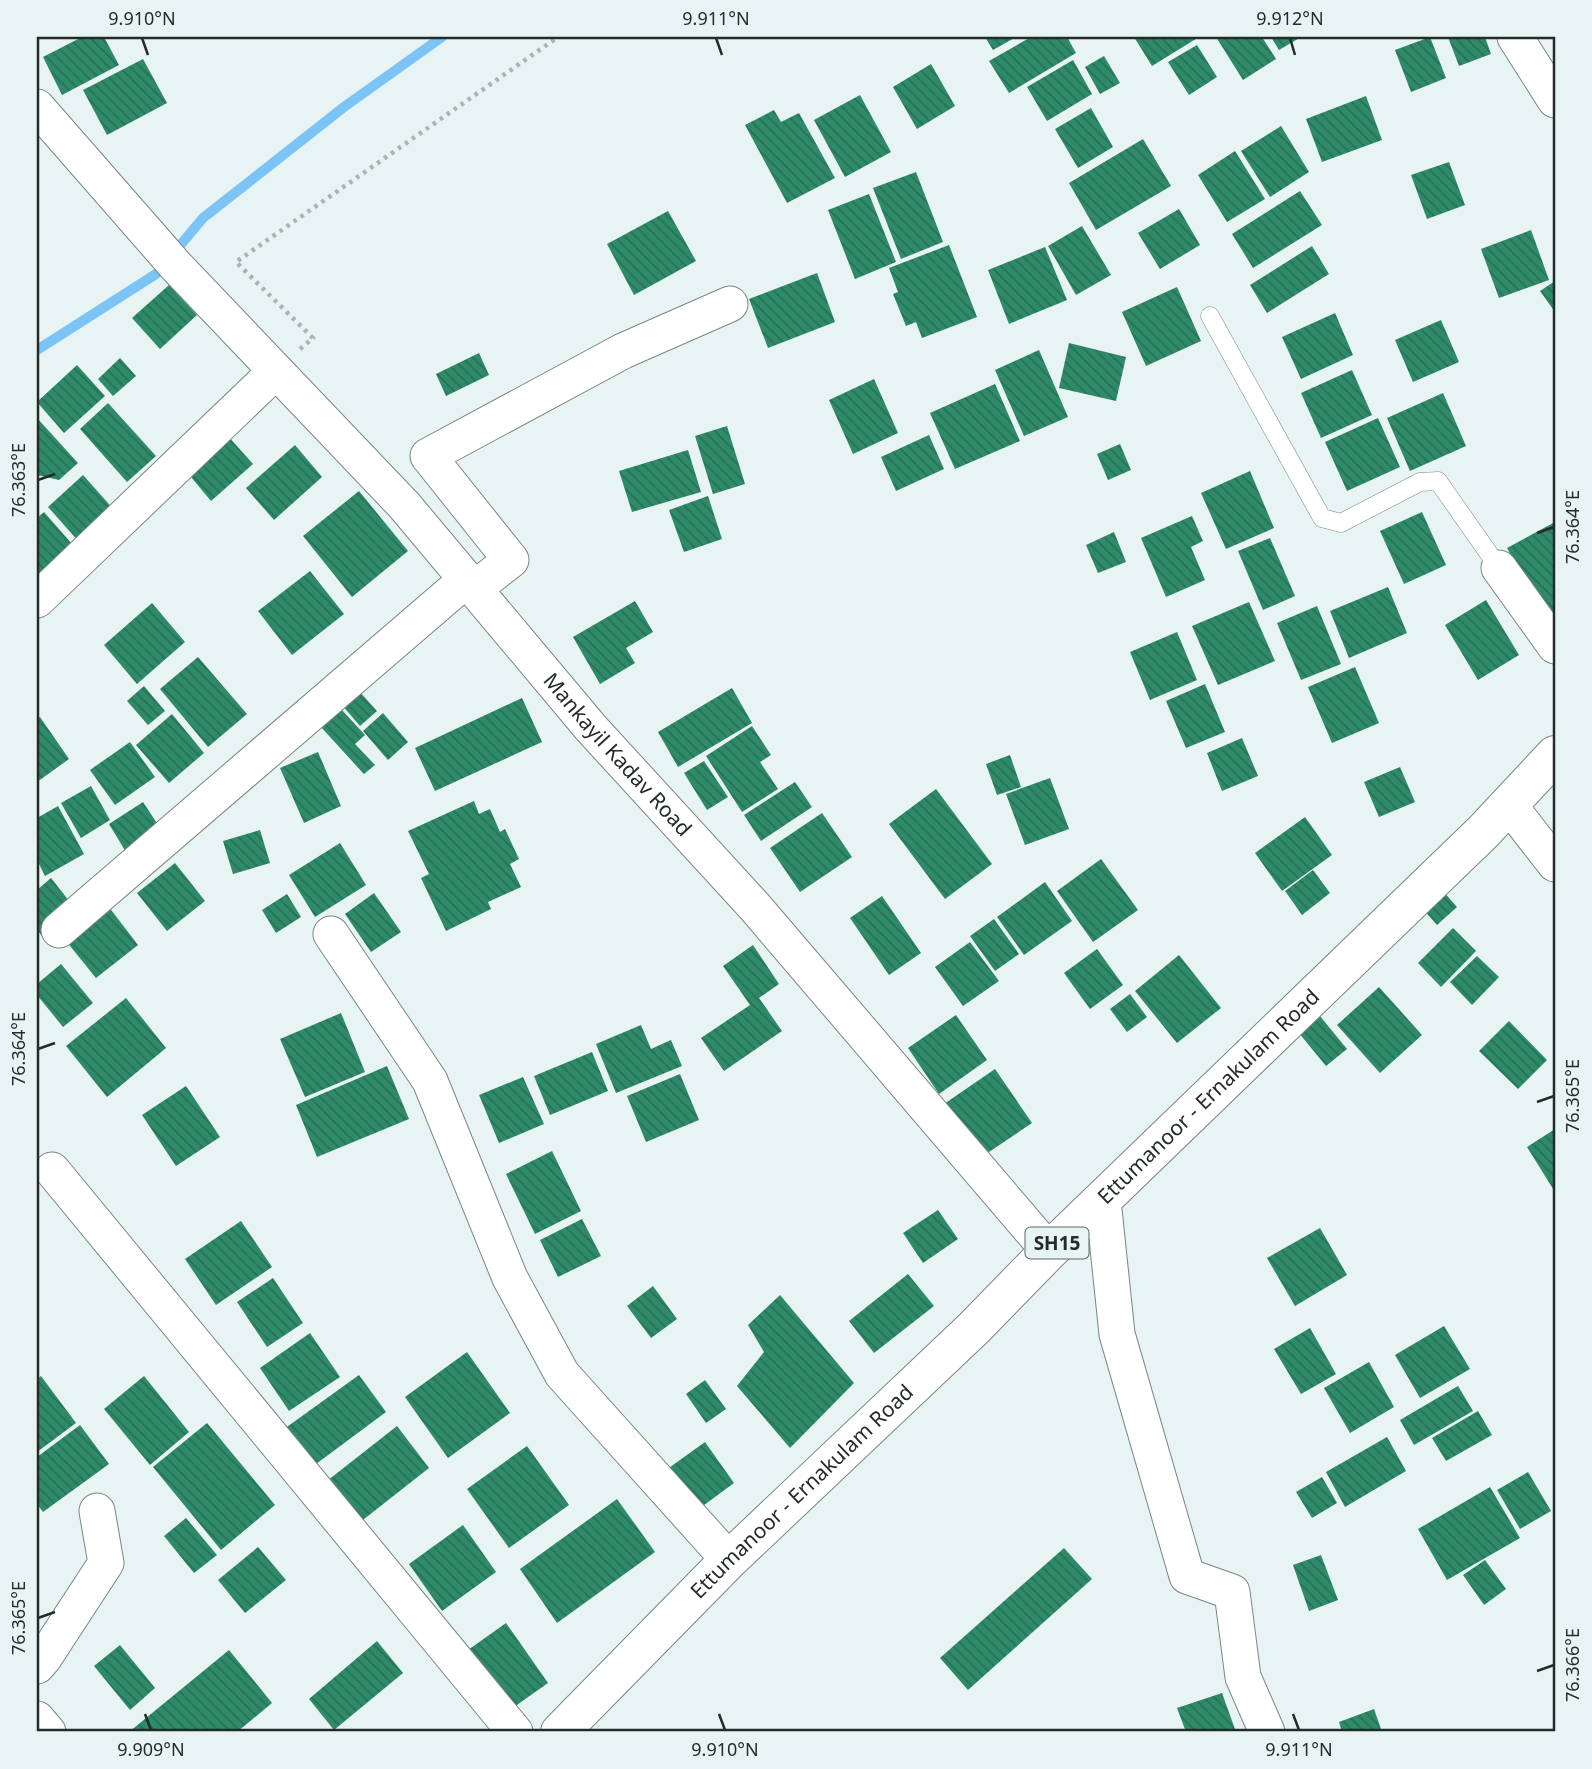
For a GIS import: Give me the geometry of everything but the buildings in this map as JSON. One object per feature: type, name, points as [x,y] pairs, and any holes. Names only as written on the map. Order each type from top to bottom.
[{"type":"main road","name":"Ettumanoor - Ernakulam Road","points":[[560,1732],[729,1560],[974,1328],[1049,1251],[1483,832],[1555,755]]},
{"type":"street","points":[[1514,37],[1555,100]]},
{"type":"street","name":"Mankayil Kadav Road","points":[[37,107],[176,266],[404,505],[591,727],[755,907],[1049,1251]]},
{"type":"street","points":[[59,930],[470,584],[511,560],[428,456],[623,351],[730,304]]},
{"type":"street","points":[[37,600],[276,371]]},
{"type":"street","points":[[1499,569],[1555,646]]},
{"type":"street","points":[[1509,805],[1555,864]]},
{"type":"street","points":[[331,934],[430,1081],[510,1278],[562,1374],[729,1560]]},
{"type":"street","points":[[52,1170],[515,1732]]},
{"type":"street","points":[[1103,1200],[1117,1334],[1187,1576],[1231,1592],[1244,1677],[1267,1732]]},
{"type":"street","points":[[37,1666],[106,1563],[97,1511]]},
{"type":"street","points":[[37,1719],[48,1732]]},
{"type":"lane","points":[[1210,316],[1322,518],[1341,523],[1420,482],[1438,481],[1499,569]]},
{"type":"path","points":[[276,371],[313,338],[236,262],[558,37]]},
{"type":"waterway","points":[[37,350],[156,274],[203,218],[344,107],[442,37]]}]
